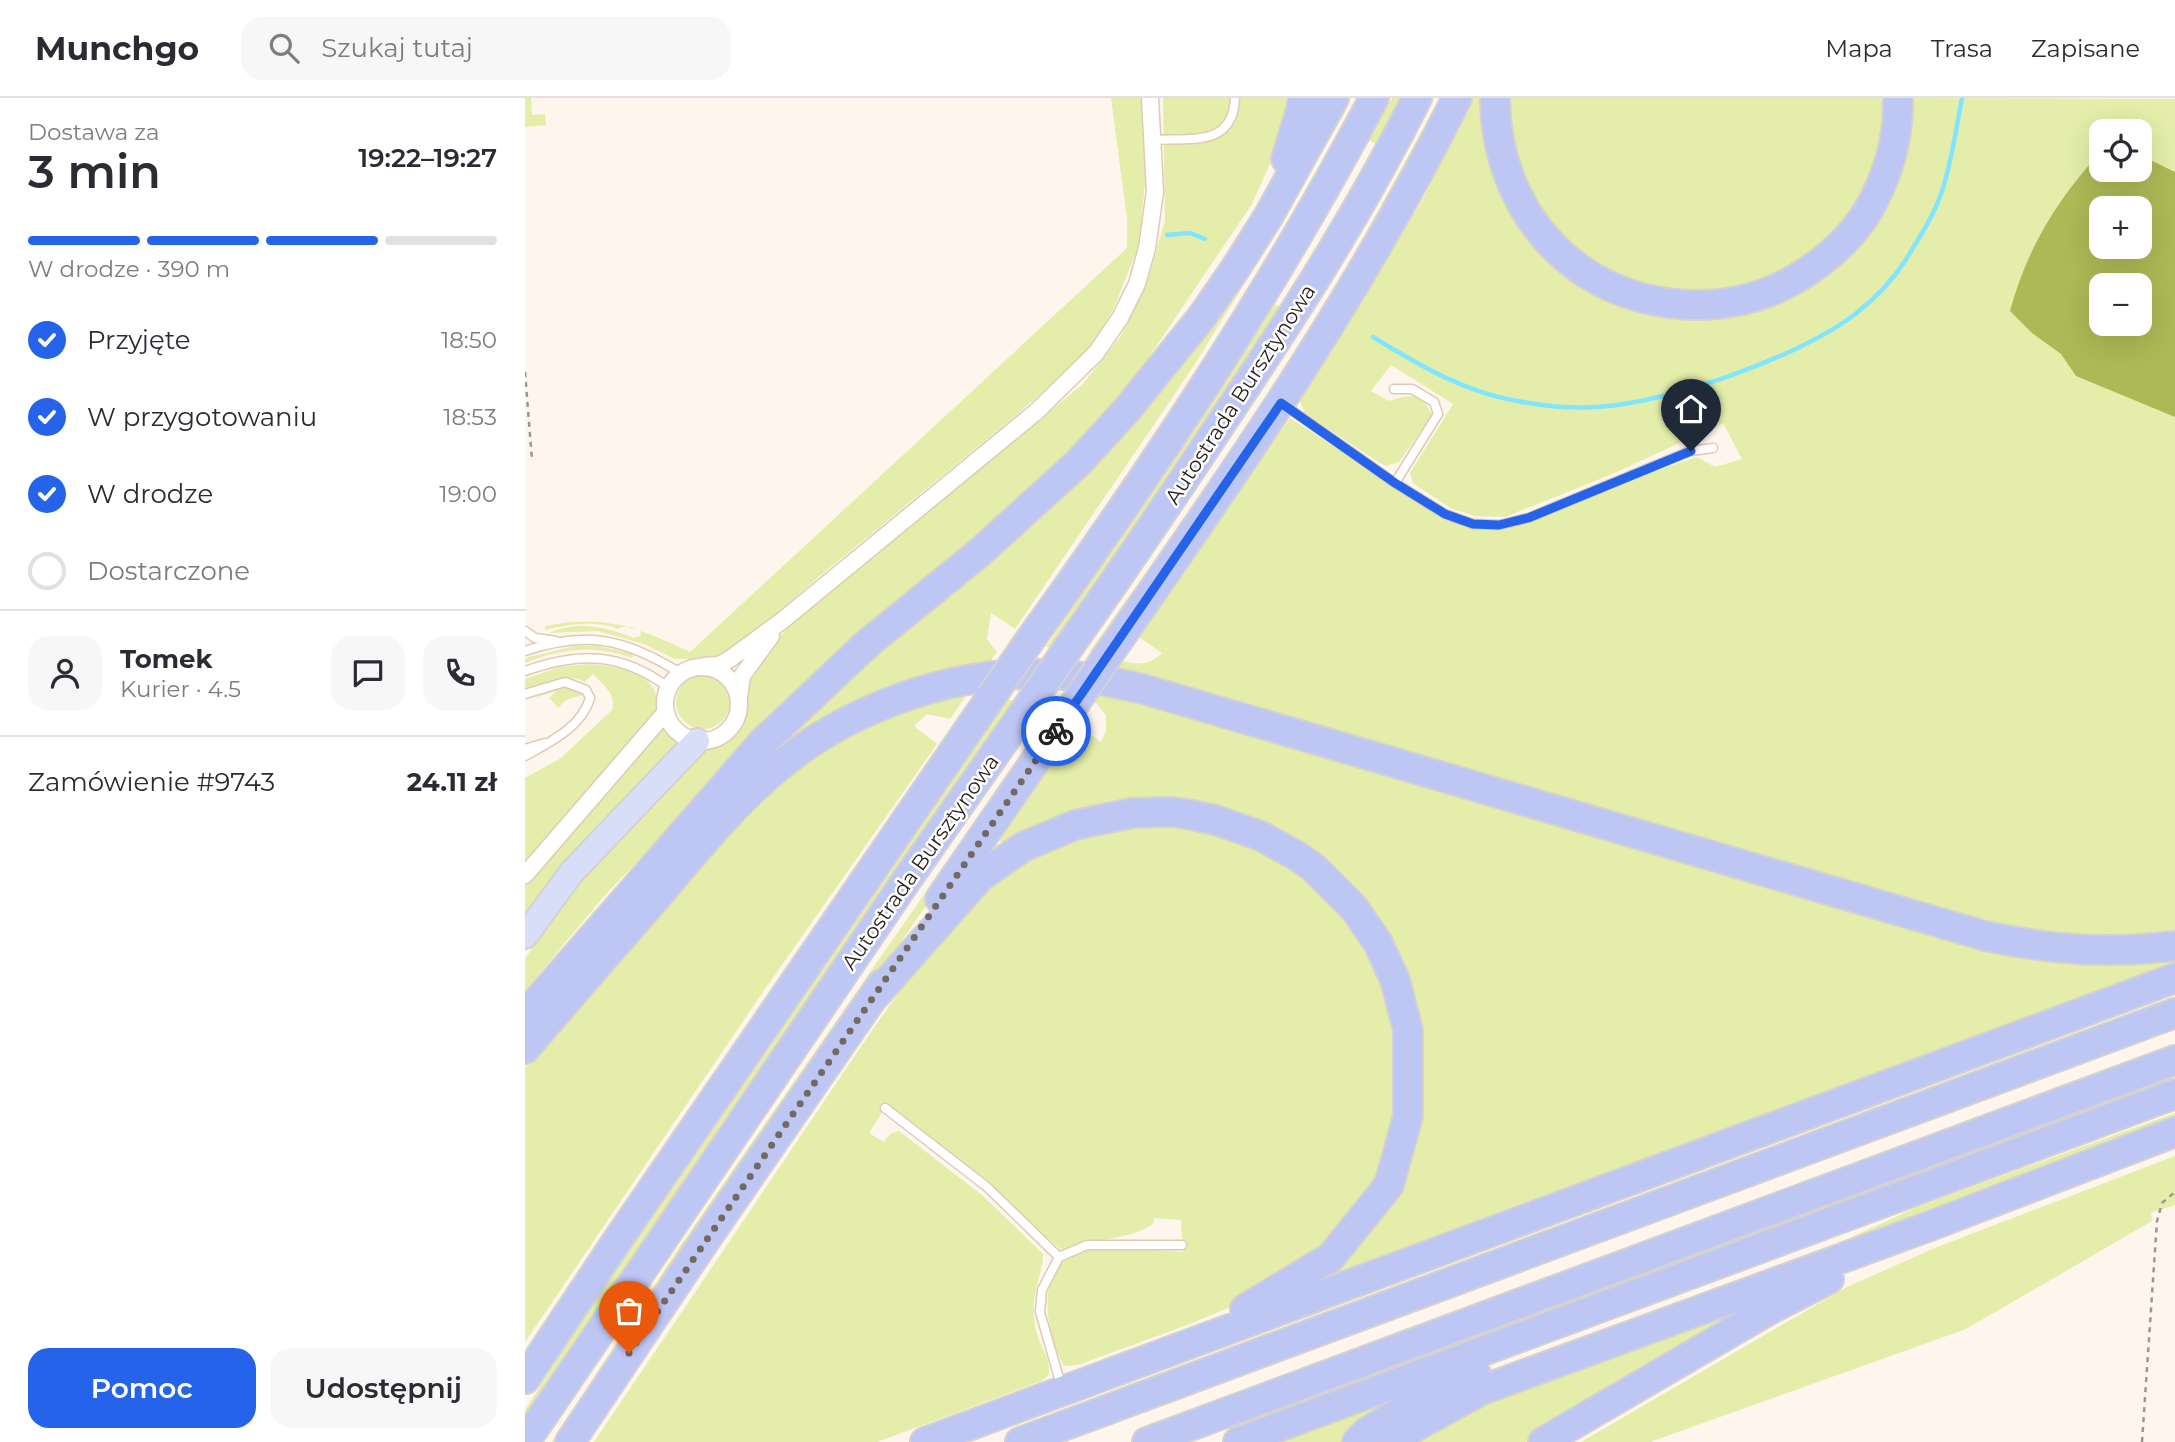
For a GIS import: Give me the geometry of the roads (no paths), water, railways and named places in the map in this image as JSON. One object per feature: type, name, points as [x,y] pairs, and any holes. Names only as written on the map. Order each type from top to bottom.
[{"type":"highway","points":[[1268,217],[1303,98]]},
{"type":"highway","points":[[525,1015],[762,743],[867,644],[979,553],[1077,464],[1125,412],[1201,318],[1268,217],[1334,98]]},
{"type":"highway","name":"Autostrada Bursztynowa","points":[[525,1379],[1025,647],[1137,489],[1287,255],[1374,98]]},
{"type":"highway","name":"Autostrada Bursztynowa","points":[[525,1442],[908,878],[1140,546],[1297,309],[1376,176],[1417,98]]},
{"type":"highway","points":[[570,1442],[703,1242],[1281,403],[1426,162],[1457,98]]},
{"type":"highway","points":[[1495,98],[1497,142],[1504,165],[1525,210],[1552,245],[1584,272],[1629,294],[1673,304],[1708,305],[1743,300],[1784,286],[1818,265],[1851,234],[1888,171],[1896,137],[1898,98]]},
{"type":"highway","points":[[525,1049],[716,828],[772,772],[793,755],[826,733],[890,702],[926,690],[1018,675],[1074,676],[1161,694],[1985,936],[2078,951],[2175,946]]},
{"type":"highway","points":[[872,999],[981,876],[1039,839],[1075,825],[1113,816],[1172,812],[1238,827],[1297,856],[1329,881],[1355,908],[1378,943],[1389,967],[1408,1030],[1408,1115],[1389,1185],[1331,1257],[1174,1350]]},
{"type":"highway","points":[[925,1442],[2175,978]]},
{"type":"highway","points":[[1020,1442],[2175,1013]]},
{"type":"highway","points":[[1147,1442],[2175,1060]]},
{"type":"highway","points":[[1238,1442],[2175,1094]]},
{"type":"highway","points":[[1393,1442],[1411,1429],[1482,1390],[1930,1226],[2175,1132]]},
{"type":"highway","points":[[1543,1442],[1769,1310],[1930,1226]]},
{"type":"highway","points":[[1357,1442],[1367,1432],[1450,1382],[1632,1295]]},
{"type":"main road","points":[[525,920],[697,741]]},
{"type":"main road","points":[[525,936],[572,872]]},
{"type":"street","points":[[783,620],[741,676],[738,713],[723,735],[697,741],[683,736],[672,726],[665,713],[664,700],[668,687],[680,673],[692,667],[719,664],[730,659],[783,620],[1037,411],[1096,353],[1120,318],[1137,284],[1147,248],[1155,192],[1150,98]]},
{"type":"street","points":[[704,666],[717,669],[727,676],[735,687],[739,700]]},
{"type":"street","points":[[525,875],[665,713]]},
{"type":"lane","points":[[1154,140],[1219,134],[1229,125],[1234,114],[1235,98]]},
{"type":"lane","points":[[1394,389],[1412,389],[1423,395],[1434,402],[1438,414],[1395,483]]},
{"type":"lane","points":[[1281,403],[1395,483],[1445,514],[1473,524],[1499,525],[1528,518],[1691,451],[1713,448]]},
{"type":"lane","points":[[525,631],[535,638],[558,641],[608,640],[635,648],[680,673]]},
{"type":"lane","points":[[525,651],[558,641]]},
{"type":"lane","points":[[525,671],[552,662],[607,659],[631,665],[668,687]]},
{"type":"lane","points":[[525,694],[565,682],[586,690],[590,698],[580,719],[551,742],[525,756]]},
{"type":"lane","points":[[525,749],[535,744],[551,742]]},
{"type":"lane","points":[[885,1108],[986,1187],[1059,1257]]},
{"type":"lane","points":[[1063,1391],[1040,1312],[1042,1290],[1059,1257],[1087,1245],[1182,1245]]},
{"type":"waterway","points":[[1373,337],[1460,384],[1497,397],[1547,406],[1596,407],[1625,404],[1693,388],[1766,362],[1830,331],[1854,315],[1900,268],[1939,200],[1949,168],[1962,98]]},
{"type":"waterway","points":[[1167,235],[1190,233],[1205,239]]}]
